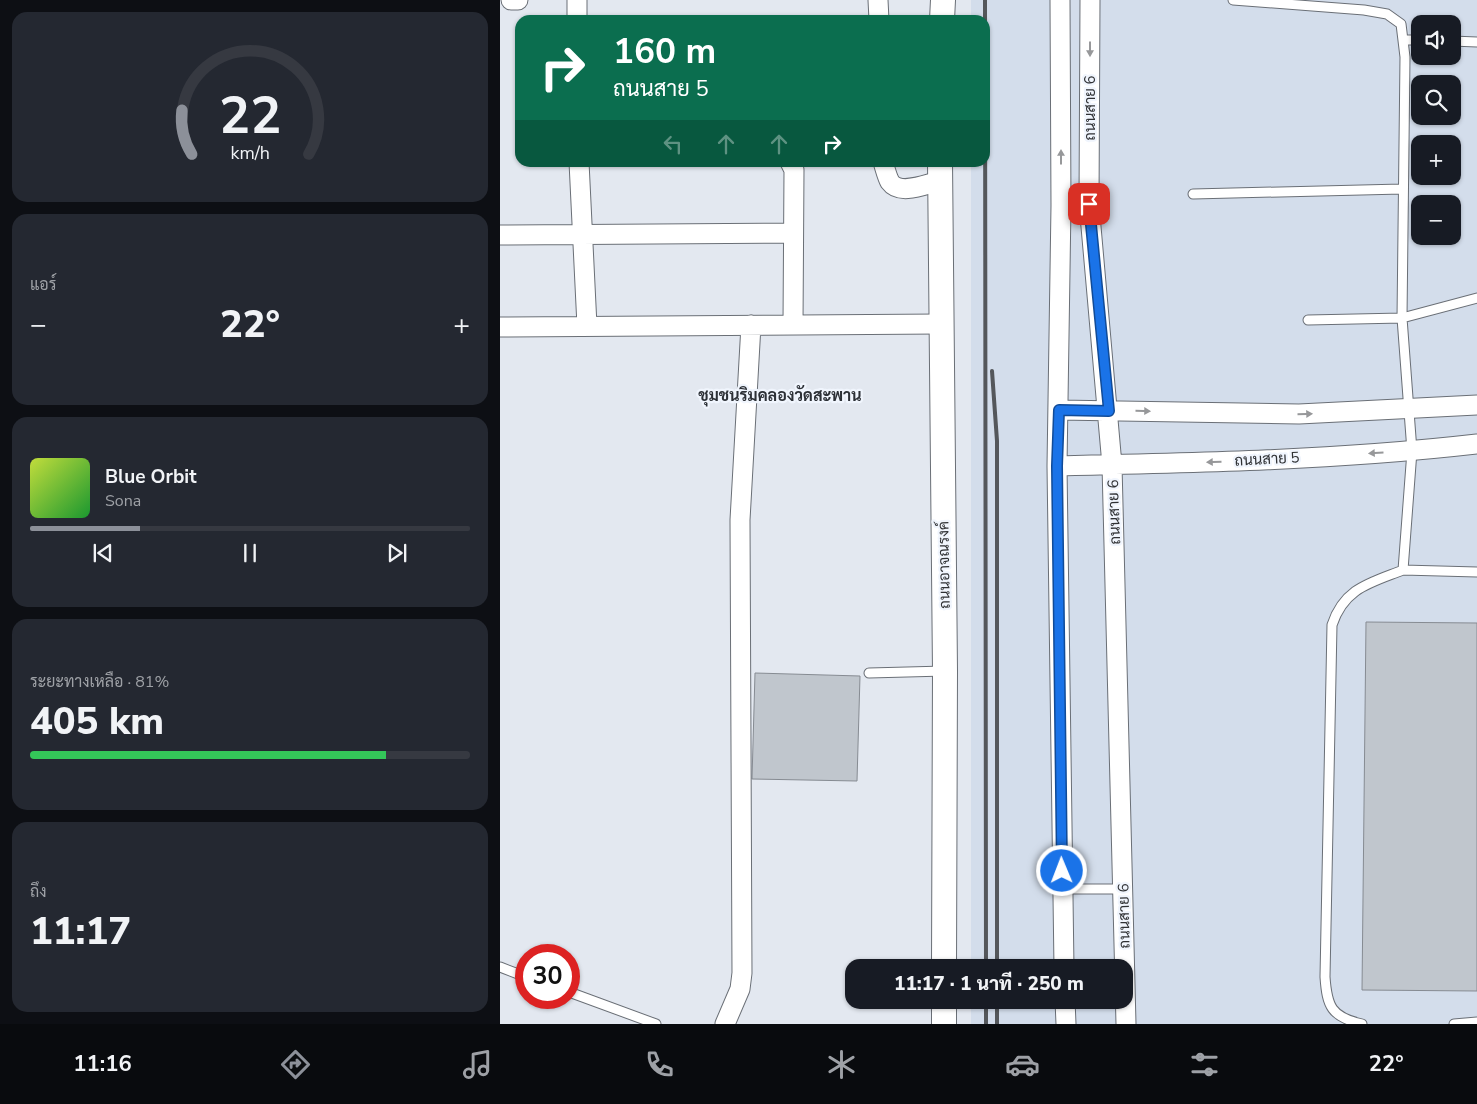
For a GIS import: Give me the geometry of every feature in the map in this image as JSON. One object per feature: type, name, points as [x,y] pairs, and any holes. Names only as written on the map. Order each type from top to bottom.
[{"type":"street","points":[[511,0],[518,0]]},
{"type":"street","points":[[577,0],[577,15]]},
{"type":"street","points":[[878,0],[879,15]]},
{"type":"street","points":[[942,15],[943,0]]},
{"type":"street","name":"ถนนสาย 6","points":[[1060,0],[1061,206],[1057,466],[1064,959]]},
{"type":"street","name":"ถนนสาย 6","points":[[1090,0],[1089,204],[1109,411],[1112,465],[1126,1024]]},
{"type":"street","points":[[579,167],[587,326]]},
{"type":"street","points":[[792,167],[793,325]]},
{"type":"street","points":[[886,167],[890,182],[898,188],[905,189],[940,172]]},
{"type":"street","name":"ถนนอาจณรงค์","points":[[940,172],[940,324],[945,671],[944,959]]},
{"type":"street","points":[[500,235],[792,233]]},
{"type":"street","points":[[500,327],[940,324]]},
{"type":"street","points":[[725,1024],[740,989],[742,973],[740,520],[750,325]]},
{"type":"street","points":[[1059,410],[1299,414],[1409,410],[1477,405]]},
{"type":"street","name":"ถนนสาย 5","points":[[1057,466],[1412,452],[1477,444]]},
{"type":"street","points":[[944,1009],[944,1024]]},
{"type":"street","points":[[1065,1009],[1066,1024]]},
{"type":"lane","points":[[1233,0],[1364,10],[1386,14],[1400,24],[1404,40],[1402,318],[1412,452],[1403,570]]},
{"type":"lane","points":[[1404,40],[1411,40]]},
{"type":"lane","points":[[1461,41],[1477,42]]},
{"type":"lane","points":[[1193,194],[1402,189]]},
{"type":"lane","points":[[1308,320],[1402,318],[1477,298]]},
{"type":"lane","points":[[1362,1024],[1350,1022],[1336,1012],[1327,1000],[1325,977],[1332,625],[1337,609],[1349,595],[1366,584],[1403,570],[1477,572]]},
{"type":"lane","points":[[869,673],[945,671]]},
{"type":"lane","points":[[1062,890],[1124,889]]},
{"type":"lane","points":[[500,967],[515,973]]},
{"type":"lane","points":[[580,996],[656,1024]]},
{"type":"lane","points":[[1454,1024],[1477,1022]]},
{"type":"shaded area","points":[[971,0],[1477,0],[1477,1024],[971,1024],[971,1009],[1133,1009],[1133,959],[971,959],[971,167],[990,167],[990,15],[971,15]]},
{"type":"building","points":[[1366,622],[1477,623],[1477,991],[1362,990]]},
{"type":"building","points":[[755,673],[860,676],[857,781],[752,779]]},
{"type":"railway","points":[[985,0],[985,15]]},
{"type":"railway","points":[[985,167],[986,959]]},
{"type":"railway","points":[[992,371],[997,441],[997,959]]},
{"type":"railway","points":[[986,1009],[986,1024]]},
{"type":"railway","points":[[997,1009],[997,1024]]},
{"type":"district","name":"ชุมชนริมคลองวัดสะพาน","points":[[780,396]]},
{"type":"route","points":[[1062,871],[1057,466],[1059,410],[1109,411],[1089,204]]}]
